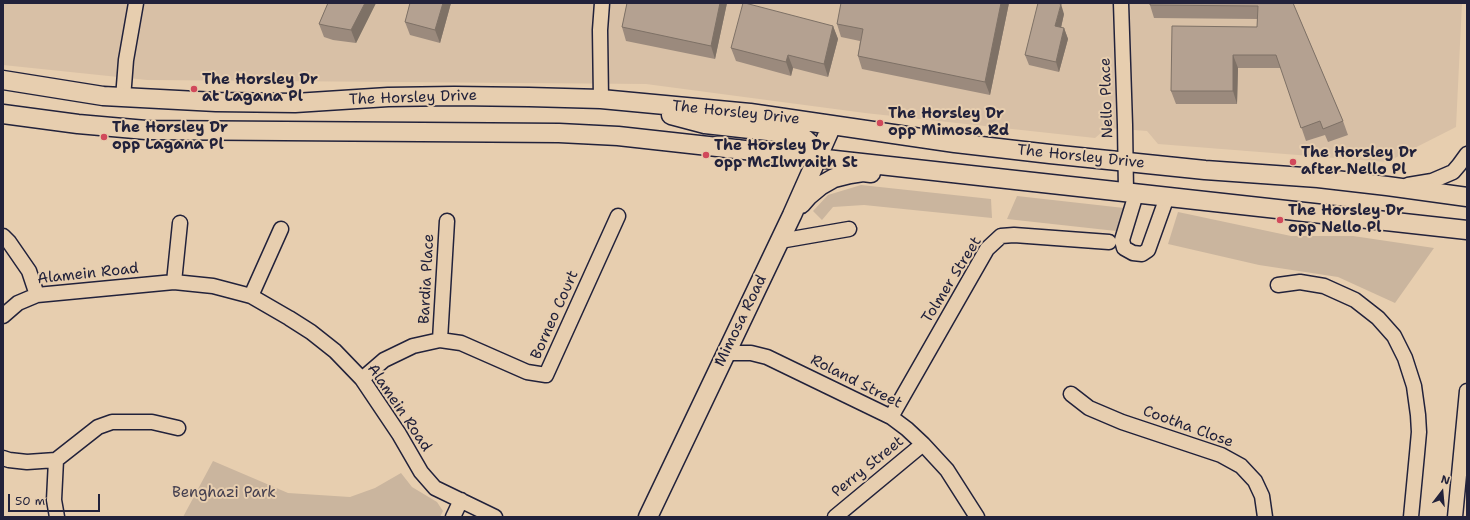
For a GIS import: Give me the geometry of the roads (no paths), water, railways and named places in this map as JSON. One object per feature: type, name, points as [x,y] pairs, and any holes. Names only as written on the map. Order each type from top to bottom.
[{"type":"main road","name":"The Horsley Drive","points":[[3,80],[73,92],[123,98],[295,103],[388,97],[447,96],[529,96],[601,99],[750,113],[956,143],[1126,162],[1318,178],[1387,186],[1467,198]]},
{"type":"main road","points":[[601,99],[645,111],[672,115],[705,124],[795,134],[805,139],[814,147],[818,158]]},
{"type":"main road","points":[[3,106],[35,119]]},
{"type":"main road","name":"The Horsley Drive","points":[[3,114],[78,124],[146,130],[566,133],[618,136],[1467,230]]},
{"type":"main road","name":"Mimosa Road","points":[[648,517],[780,241],[832,124]]},
{"type":"main road","points":[[792,215],[808,196],[820,186],[834,178],[850,174],[863,172],[912,178],[978,176]]},
{"type":"street","points":[[123,98],[126,60],[136,3]]},
{"type":"street","points":[[601,99],[600,30],[602,3]]},
{"type":"street","name":"Nello Place","points":[[1121,3],[1126,162],[1131,193],[1122,240],[1124,248],[1133,253],[1142,254],[1148,250],[1167,197]]},
{"type":"street","points":[[1387,186],[1416,184],[1432,181],[1453,172],[1467,154]]},
{"type":"street","name":"Borneo Court","points":[[362,379],[384,360],[413,346],[440,340],[461,343],[527,372],[546,375],[618,216]]},
{"type":"street","name":"Bardia Place","points":[[440,340],[447,221]]},
{"type":"street","points":[[174,282],[180,223]]},
{"type":"street","points":[[250,296],[281,229]]},
{"type":"street","points":[[780,241],[849,229]]},
{"type":"street","name":"Tolmer Street","points":[[891,417],[987,249],[1001,236],[1014,234],[1109,242]]},
{"type":"street","points":[[3,236],[9,242],[29,271],[37,296]]},
{"type":"street","name":"Alamein Road","points":[[3,316],[18,303],[37,296],[174,282],[213,286],[250,296],[289,318],[310,332],[335,351],[362,379],[399,434],[421,472],[435,488],[495,517]]},
{"type":"street","points":[[1278,285],[1300,282],[1324,286],[1355,300],[1378,318],[1394,336],[1405,358],[1414,386],[1418,415],[1417,454],[1411,517]]},
{"type":"street","name":"Roland Street","points":[[727,353],[751,353],[767,357],[891,417],[923,444],[947,470],[977,517]]},
{"type":"street","points":[[1456,517],[1467,391]]},
{"type":"street","name":"Cootha Close","points":[[1071,394],[1089,408],[1115,419],[1221,455],[1241,466],[1255,481],[1262,496],[1265,517]]},
{"type":"street","points":[[3,458],[27,462],[56,460],[98,427],[112,422],[152,422],[178,428]]},
{"type":"street","name":"Perry Street","points":[[835,517],[923,444]]},
{"type":"street","points":[[56,460],[54,500],[57,517]]},
{"type":"street","points":[[453,517],[461,500]]},
{"type":"place","name":"The Horsley Dr at Lagana Pl","points":[[194,89]]},
{"type":"place","name":"The Horsley Dr opp Mimosa Rd","points":[[880,123]]},
{"type":"place","name":"The Horsley Dr opp Lagana Pl","points":[[104,137]]},
{"type":"place","name":"The Horsley Dr opp McIlwraith St","points":[[706,155]]},
{"type":"place","name":"The Horsley Dr after Nello Pl","points":[[1293,162]]},
{"type":"place","name":"The Horsley Dr opp Nello Pl","points":[[1280,220]]},
{"type":"park label","name":"Benghazi Park","points":[[224,493]]}]
